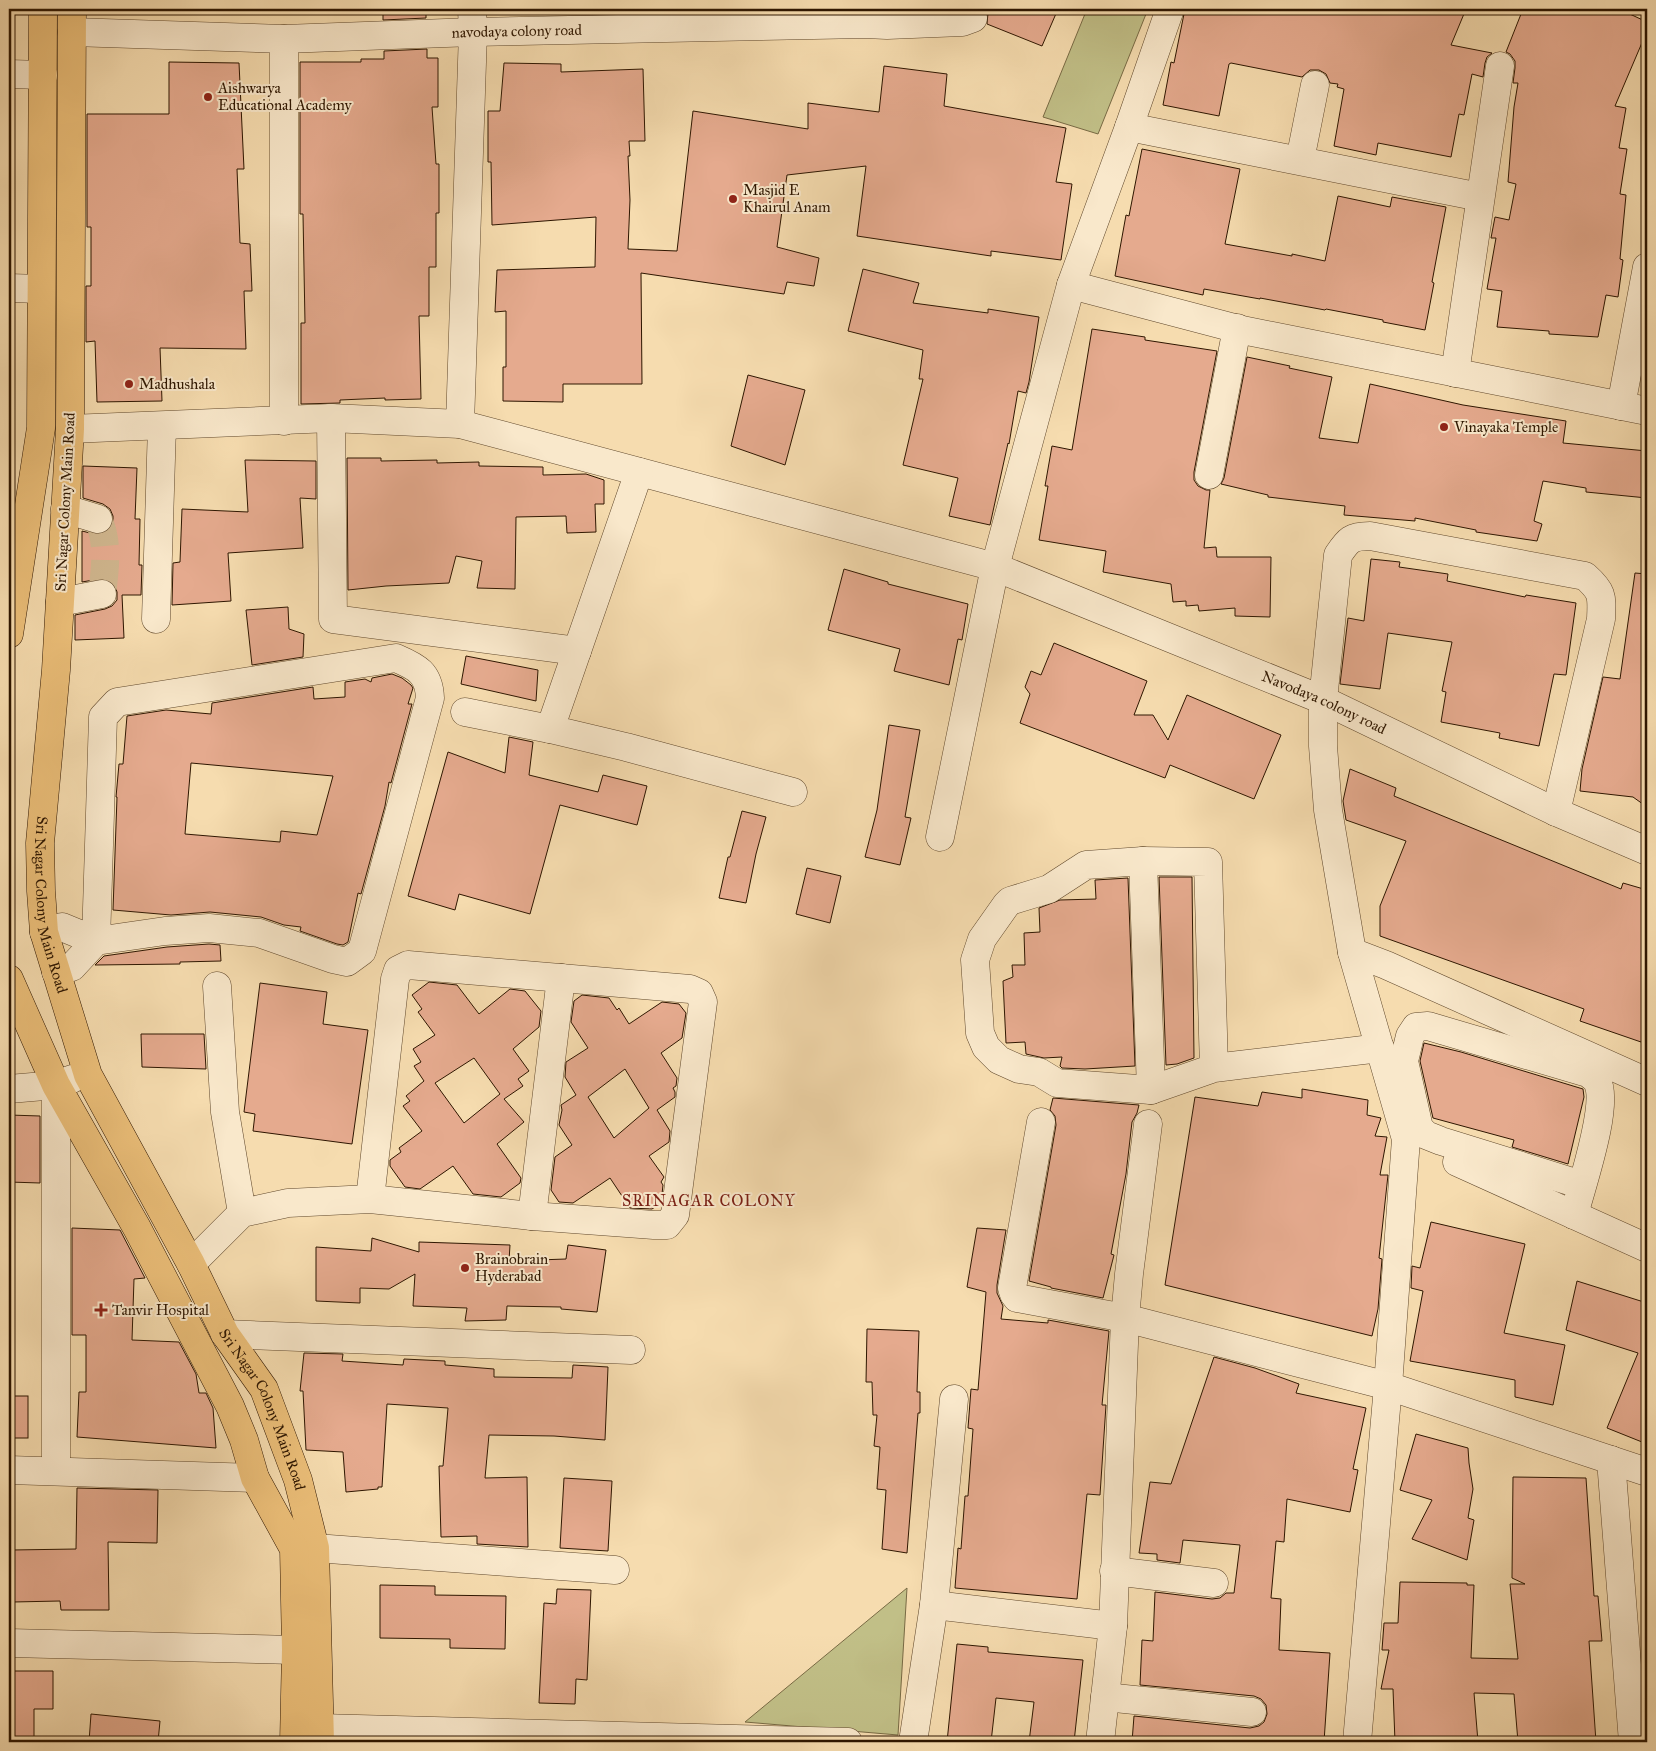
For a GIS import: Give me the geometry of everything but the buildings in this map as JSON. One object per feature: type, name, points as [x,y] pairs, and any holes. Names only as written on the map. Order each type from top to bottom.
[{"type":"main road","name":"Sri Nagar Colony Main Road","points":[[9,634],[41,428],[43,9]]},
{"type":"main road","name":"Sri Nagar Colony Main Road","points":[[72,21],[70,429],[56,670],[40,843],[44,932],[88,1074],[191,1264],[225,1334],[264,1389],[298,1480],[315,1548],[320,1735]]},
{"type":"main road","name":"Sri Nagar Colony Main Road","points":[[9,979],[56,1085],[137,1228],[230,1406],[244,1440],[255,1478],[294,1549],[296,1650],[294,1742]]},
{"type":"main road","points":[[230,1406],[264,1389]]},
{"type":"street","points":[[940,837],[995,567],[1071,285],[1130,126],[1170,9]]},
{"type":"street","name":"navodaya colony road","points":[[72,21],[284,39],[472,21],[821,17],[967,20]]},
{"type":"street","points":[[460,424],[472,21]]},
{"type":"street","points":[[284,39],[284,422]]},
{"type":"street","points":[[1455,373],[1500,66]]},
{"type":"street","points":[[9,74],[43,75]]},
{"type":"street","points":[[1300,160],[1315,85]]},
{"type":"street","points":[[1130,126],[1480,197]]},
{"type":"street","points":[[1071,285],[1237,328],[1634,409],[1647,267]]},
{"type":"street","points":[[9,288],[41,289]]},
{"type":"street","points":[[1209,476],[1237,328]]},
{"type":"street","points":[[331,418],[333,619],[577,651]]},
{"type":"street","name":"Navodaya colony road","points":[[70,429],[284,422],[331,418],[460,424],[995,567],[1323,700],[1556,812],[1647,851]]},
{"type":"street","points":[[156,619],[162,426]]},
{"type":"street","points":[[550,729],[638,472]]},
{"type":"street","points":[[65,509],[98,519]]},
{"type":"street","points":[[1357,1742],[1388,1386],[1406,1139],[1352,952],[1328,810],[1323,746],[1323,700],[1338,555],[1347,541],[1358,536],[1370,536],[1585,576],[1599,588],[1602,602],[1600,619],[1556,812]]},
{"type":"street","points":[[60,602],[102,594]]},
{"type":"street","points":[[44,932],[62,927],[96,941],[165,931],[209,928],[259,933],[333,959],[347,962],[362,951],[430,698],[429,685],[416,666],[396,658],[117,702],[103,717],[96,941],[72,967],[56,972]]},
{"type":"street","points":[[464,712],[550,729],[626,747],[793,792]]},
{"type":"street","points":[[1214,1068],[1208,862],[1143,861],[1086,866],[1049,889],[1010,901],[982,939],[975,960],[980,1032],[986,1047],[1000,1060],[1019,1070],[1039,1072],[1057,1083],[1151,1090],[1214,1068],[1380,1048]]},
{"type":"street","points":[[1143,861],[1151,1090]]},
{"type":"street","points":[[1352,952],[1395,969],[1647,1082]]},
{"type":"street","points":[[191,1264],[242,1213],[288,1203],[370,1199],[532,1216],[654,1225],[667,1224],[675,1215],[703,1002],[699,993],[690,989],[408,965],[398,970],[395,979],[370,1199]]},
{"type":"street","points":[[532,1216],[561,978]]},
{"type":"street","points":[[217,986],[225,1112],[242,1213]]},
{"type":"street","points":[[1574,1215],[1582,1185],[1598,1123],[1601,1097],[1596,1081],[1588,1073],[1428,1026],[1416,1027],[1410,1036],[1404,1061],[1419,1128],[1426,1135],[1582,1185]]},
{"type":"street","points":[[9,1089],[56,1085],[88,1074]]},
{"type":"street","points":[[56,1085],[56,1471]]},
{"type":"street","points":[[1041,1122],[1012,1288],[1017,1298],[1125,1318],[1388,1386],[1647,1472]]},
{"type":"street","points":[[1100,1742],[1112,1626],[1125,1318],[1148,1124]]},
{"type":"street","points":[[1406,1139],[1647,1248]]},
{"type":"street","points":[[225,1334],[630,1350]]},
{"type":"street","points":[[913,1742],[934,1605],[954,1398]]},
{"type":"street","points":[[1611,1460],[1633,1742]]},
{"type":"street","points":[[9,1470],[255,1478]]},
{"type":"street","points":[[315,1548],[615,1570]]},
{"type":"street","points":[[1114,1571],[1214,1583]]},
{"type":"street","points":[[934,1605],[1112,1626]]},
{"type":"street","points":[[9,1643],[296,1650]]},
{"type":"street","points":[[1105,1697],[1252,1712]]},
{"type":"street","points":[[320,1735],[848,1742]]},
{"type":"shaded area","points":[[1087,9],[1148,9],[1098,134],[1043,117]]},
{"type":"shaded area","points":[[907,1588],[898,1735],[745,1722]]},
{"type":"tunnel","points":[[98,519],[105,547],[102,594]]},
{"type":"place","name":"Aishwarya Educational Academy","points":[[208,97]]},
{"type":"place","name":"Masjid E Khairul Anam","points":[[733,199]]},
{"type":"place","name":"Madhushala","points":[[129,384]]},
{"type":"place","name":"Vinayaka Temple","points":[[1444,427]]},
{"type":"place","name":"Brainobrain Hyderabad","points":[[465,1268]]},
{"type":"place","name":"Tanvir Hospital","points":[[101,1310]]},
{"type":"district","name":"SRINAGAR COLONY","points":[[709,1200]]}]
